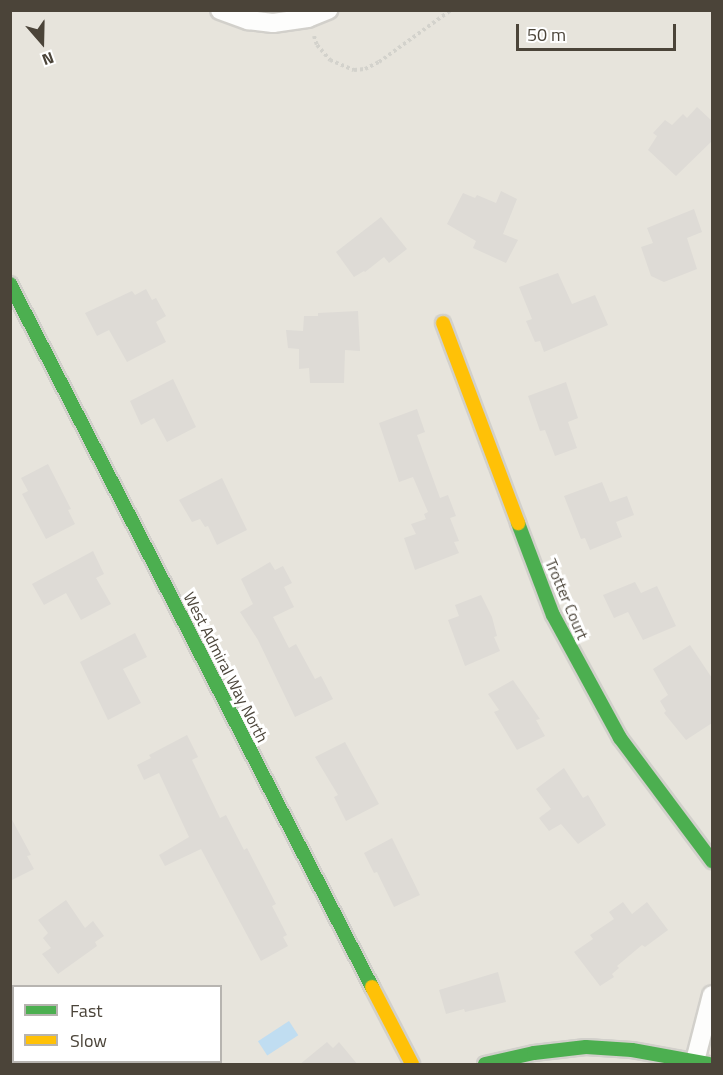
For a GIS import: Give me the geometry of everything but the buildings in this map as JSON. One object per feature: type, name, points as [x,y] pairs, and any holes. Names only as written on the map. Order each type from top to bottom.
[{"type":"street","points":[[220,10],[248,20],[273,22],[308,18],[328,10]]},
{"type":"street","name":"West Admiral Way North","points":[[10,284],[412,1065]]},
{"type":"street","name":"Trotter Court","points":[[443,322],[553,615],[620,738],[712,861]]},
{"type":"street","points":[[485,1065],[534,1053],[586,1047],[632,1050],[702,1063],[712,994]]},
{"type":"path","points":[[308,18],[317,45],[330,60],[354,70],[379,62],[451,10]]},
{"type":"shaded area","points":[[10,11],[712,11],[712,1064],[11,1064]]},
{"type":"water","points":[[289,1021],[298,1035],[267,1055],[258,1041]]},
{"type":"traffic: fast","points":[[10,284],[372,987]]},
{"type":"traffic: fast","points":[[518,523],[553,615],[620,738],[712,861]]},
{"type":"traffic: fast","points":[[485,1064],[534,1053],[586,1047],[632,1050],[709,1064]]},
{"type":"traffic: slow","points":[[443,323],[518,523]]},
{"type":"traffic: slow","points":[[372,987],[412,1064]]}]
